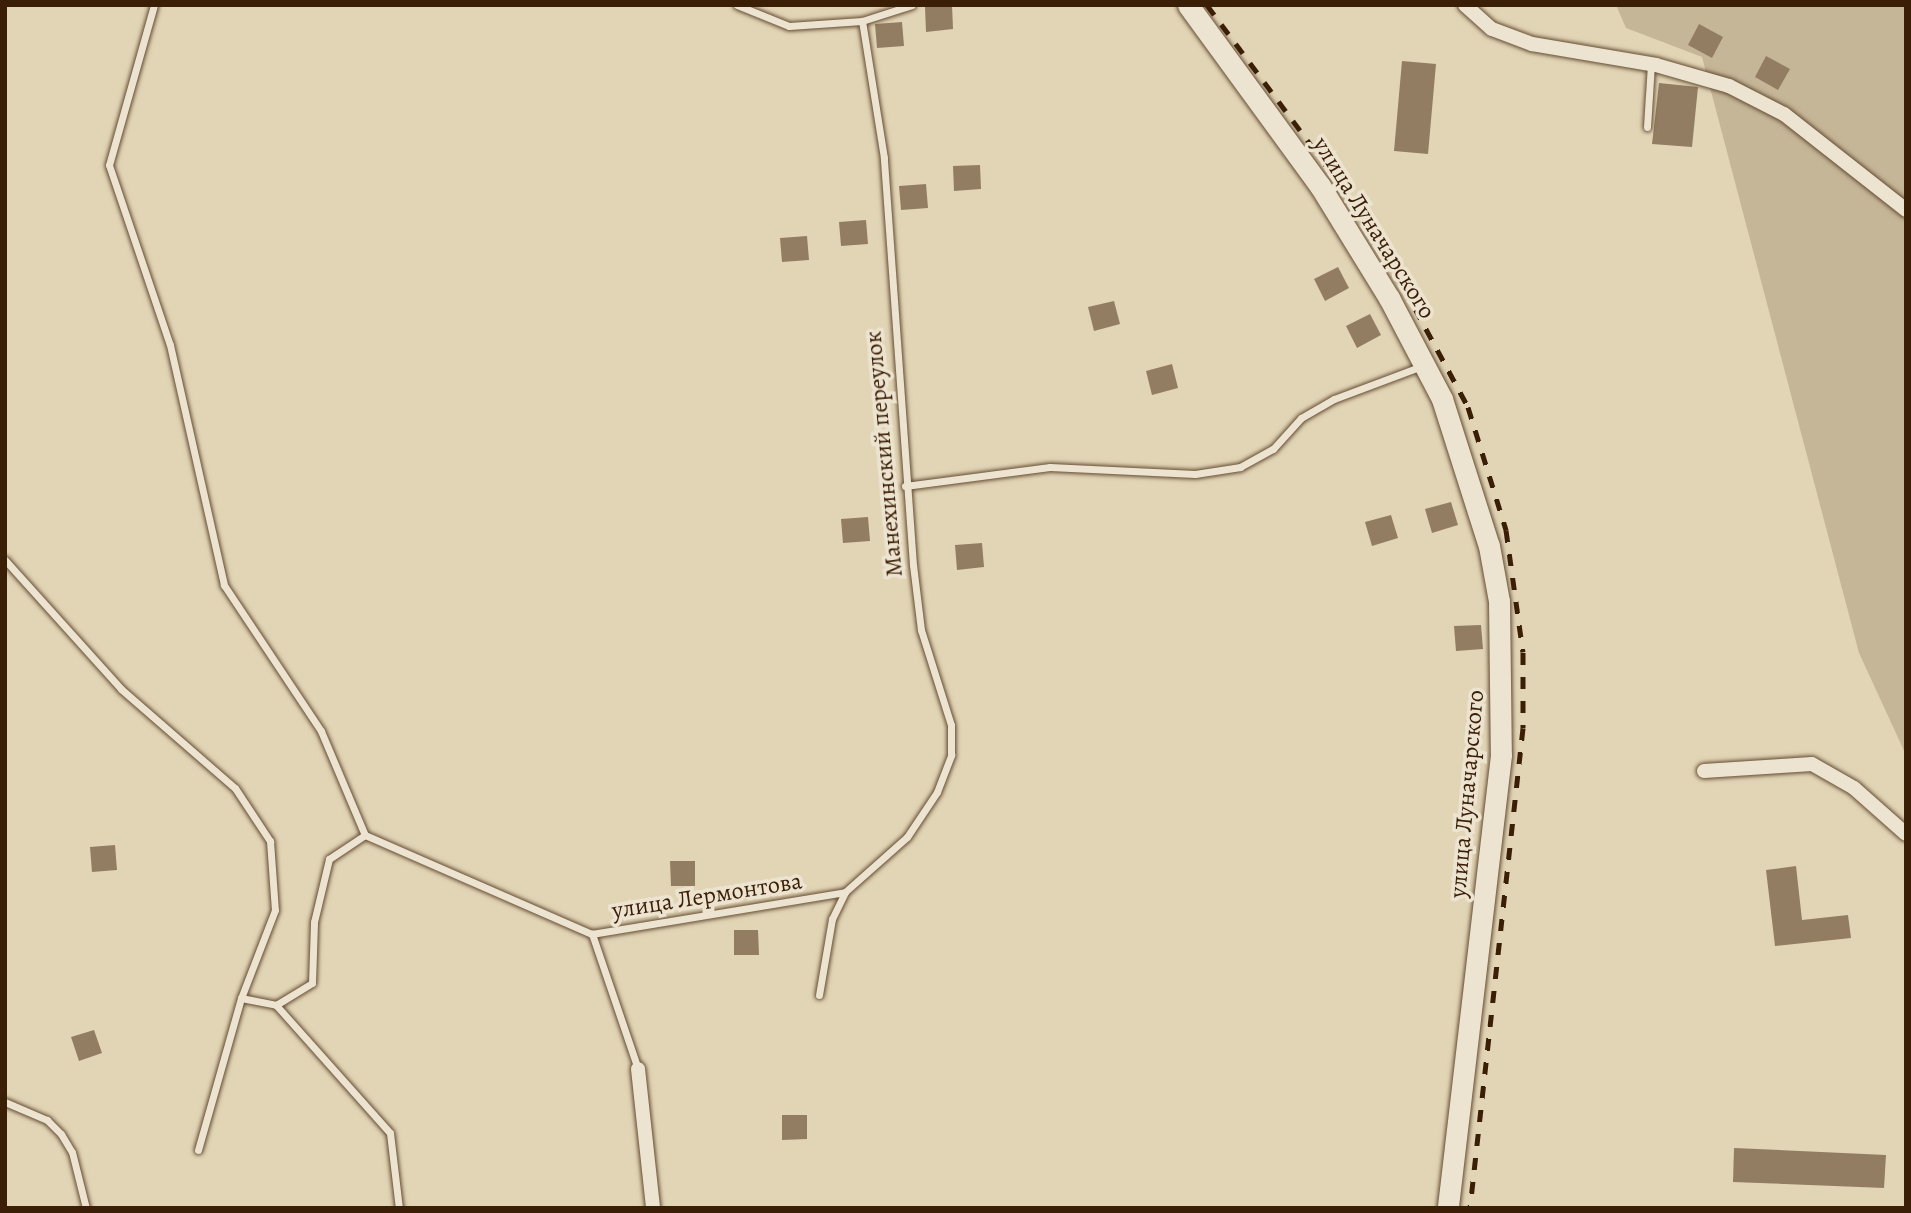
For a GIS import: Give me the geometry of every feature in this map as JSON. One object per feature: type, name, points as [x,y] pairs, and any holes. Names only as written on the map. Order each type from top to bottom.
[{"type":"main road","name":"улица Луначарского","points":[[1188,5],[1320,186],[1425,365],[1470,476],[1489,546],[1499,601],[1503,684],[1490,860],[1448,1208]]},
{"type":"street","points":[[1465,5],[1492,29],[1532,44],[1651,64],[1728,86],[1784,114],[1906,210]]},
{"type":"street","points":[[1704,771],[1812,764],[1854,788],[1906,834]]},
{"type":"street","points":[[638,1069],[653,1208]]},
{"type":"lane","points":[[154,5],[109,166],[170,345],[224,585],[321,731],[365,835],[592,934]]},
{"type":"lane","points":[[737,5],[789,26],[862,21],[912,5]]},
{"type":"lane","name":"Манехинский переулок","points":[[845,892],[907,838],[937,792],[951,755],[951,724],[921,630],[905,486],[884,158],[862,21]]},
{"type":"lane","points":[[1647,127],[1651,64]]},
{"type":"lane","points":[[905,486],[1050,467],[1195,474],[1240,467],[1273,449],[1301,418],[1334,399],[1425,365]]},
{"type":"lane","points":[[5,560],[121,689],[234,788],[270,841],[275,910],[241,998],[198,1150]]},
{"type":"lane","points":[[276,1004],[312,983],[314,922],[329,859],[365,835]]},
{"type":"lane","points":[[819,995],[832,919],[845,892]]},
{"type":"lane","name":"улица Лермонтова","points":[[638,1069],[592,934],[845,892]]},
{"type":"lane","points":[[241,998],[276,1004],[390,1133],[399,1208]]},
{"type":"lane","points":[[5,1101],[47,1120],[61,1134],[72,1152],[86,1208]]},
{"type":"shaded area","points":[[1616,5],[1906,5],[1906,755],[1859,653],[1702,57],[1626,28]]},
{"type":"building","points":[[952,5],[953,29],[926,32],[925,7]]},
{"type":"building","points":[[902,22],[904,46],[877,48],[875,24]]},
{"type":"building","points":[[1699,24],[1723,37],[1712,58],[1688,45]]},
{"type":"building","points":[[1766,56],[1790,69],[1778,90],[1755,77]]},
{"type":"building","points":[[1402,61],[1436,64],[1428,154],[1394,151]]},
{"type":"building","points":[[1659,83],[1698,87],[1692,147],[1652,144]]},
{"type":"building","points":[[980,165],[981,189],[954,191],[953,166]]},
{"type":"building","points":[[926,184],[928,208],[901,210],[899,186]]},
{"type":"building","points":[[866,220],[868,244],[841,246],[839,222]]},
{"type":"building","points":[[807,236],[809,260],[782,262],[780,238]]},
{"type":"building","points":[[1338,267],[1349,288],[1325,301],[1314,279]]},
{"type":"building","points":[[1114,301],[1120,324],[1094,331],[1088,307]]},
{"type":"building","points":[[1370,314],[1381,335],[1357,348],[1346,326]]},
{"type":"building","points":[[1172,364],[1178,388],[1152,395],[1146,371]]},
{"type":"building","points":[[1451,502],[1458,525],[1432,533],[1425,509]]},
{"type":"building","points":[[1391,515],[1398,538],[1372,546],[1365,522]]},
{"type":"building","points":[[868,517],[870,541],[843,543],[841,519]]},
{"type":"building","points":[[982,543],[984,567],[957,570],[955,545]]},
{"type":"building","points":[[1481,625],[1483,649],[1456,651],[1454,626]]},
{"type":"building","points":[[115,845],[117,870],[92,872],[90,847]]},
{"type":"building","points":[[670,861],[695,861],[695,886],[671,886]]},
{"type":"building","points":[[1796,866],[1802,920],[1848,915],[1851,938],[1775,946],[1766,870]]},
{"type":"building","points":[[734,930],[758,930],[759,955],[734,955]]},
{"type":"building","points":[[94,1030],[102,1053],[79,1061],[71,1037]]},
{"type":"building","points":[[782,1115],[807,1115],[807,1139],[782,1140]]},
{"type":"building","points":[[1734,1148],[1886,1155],[1884,1188],[1733,1182]]},
{"type":"railway","points":[[1207,5],[1369,223],[1468,407],[1506,530],[1523,652],[1523,728],[1470,1208]]}]
